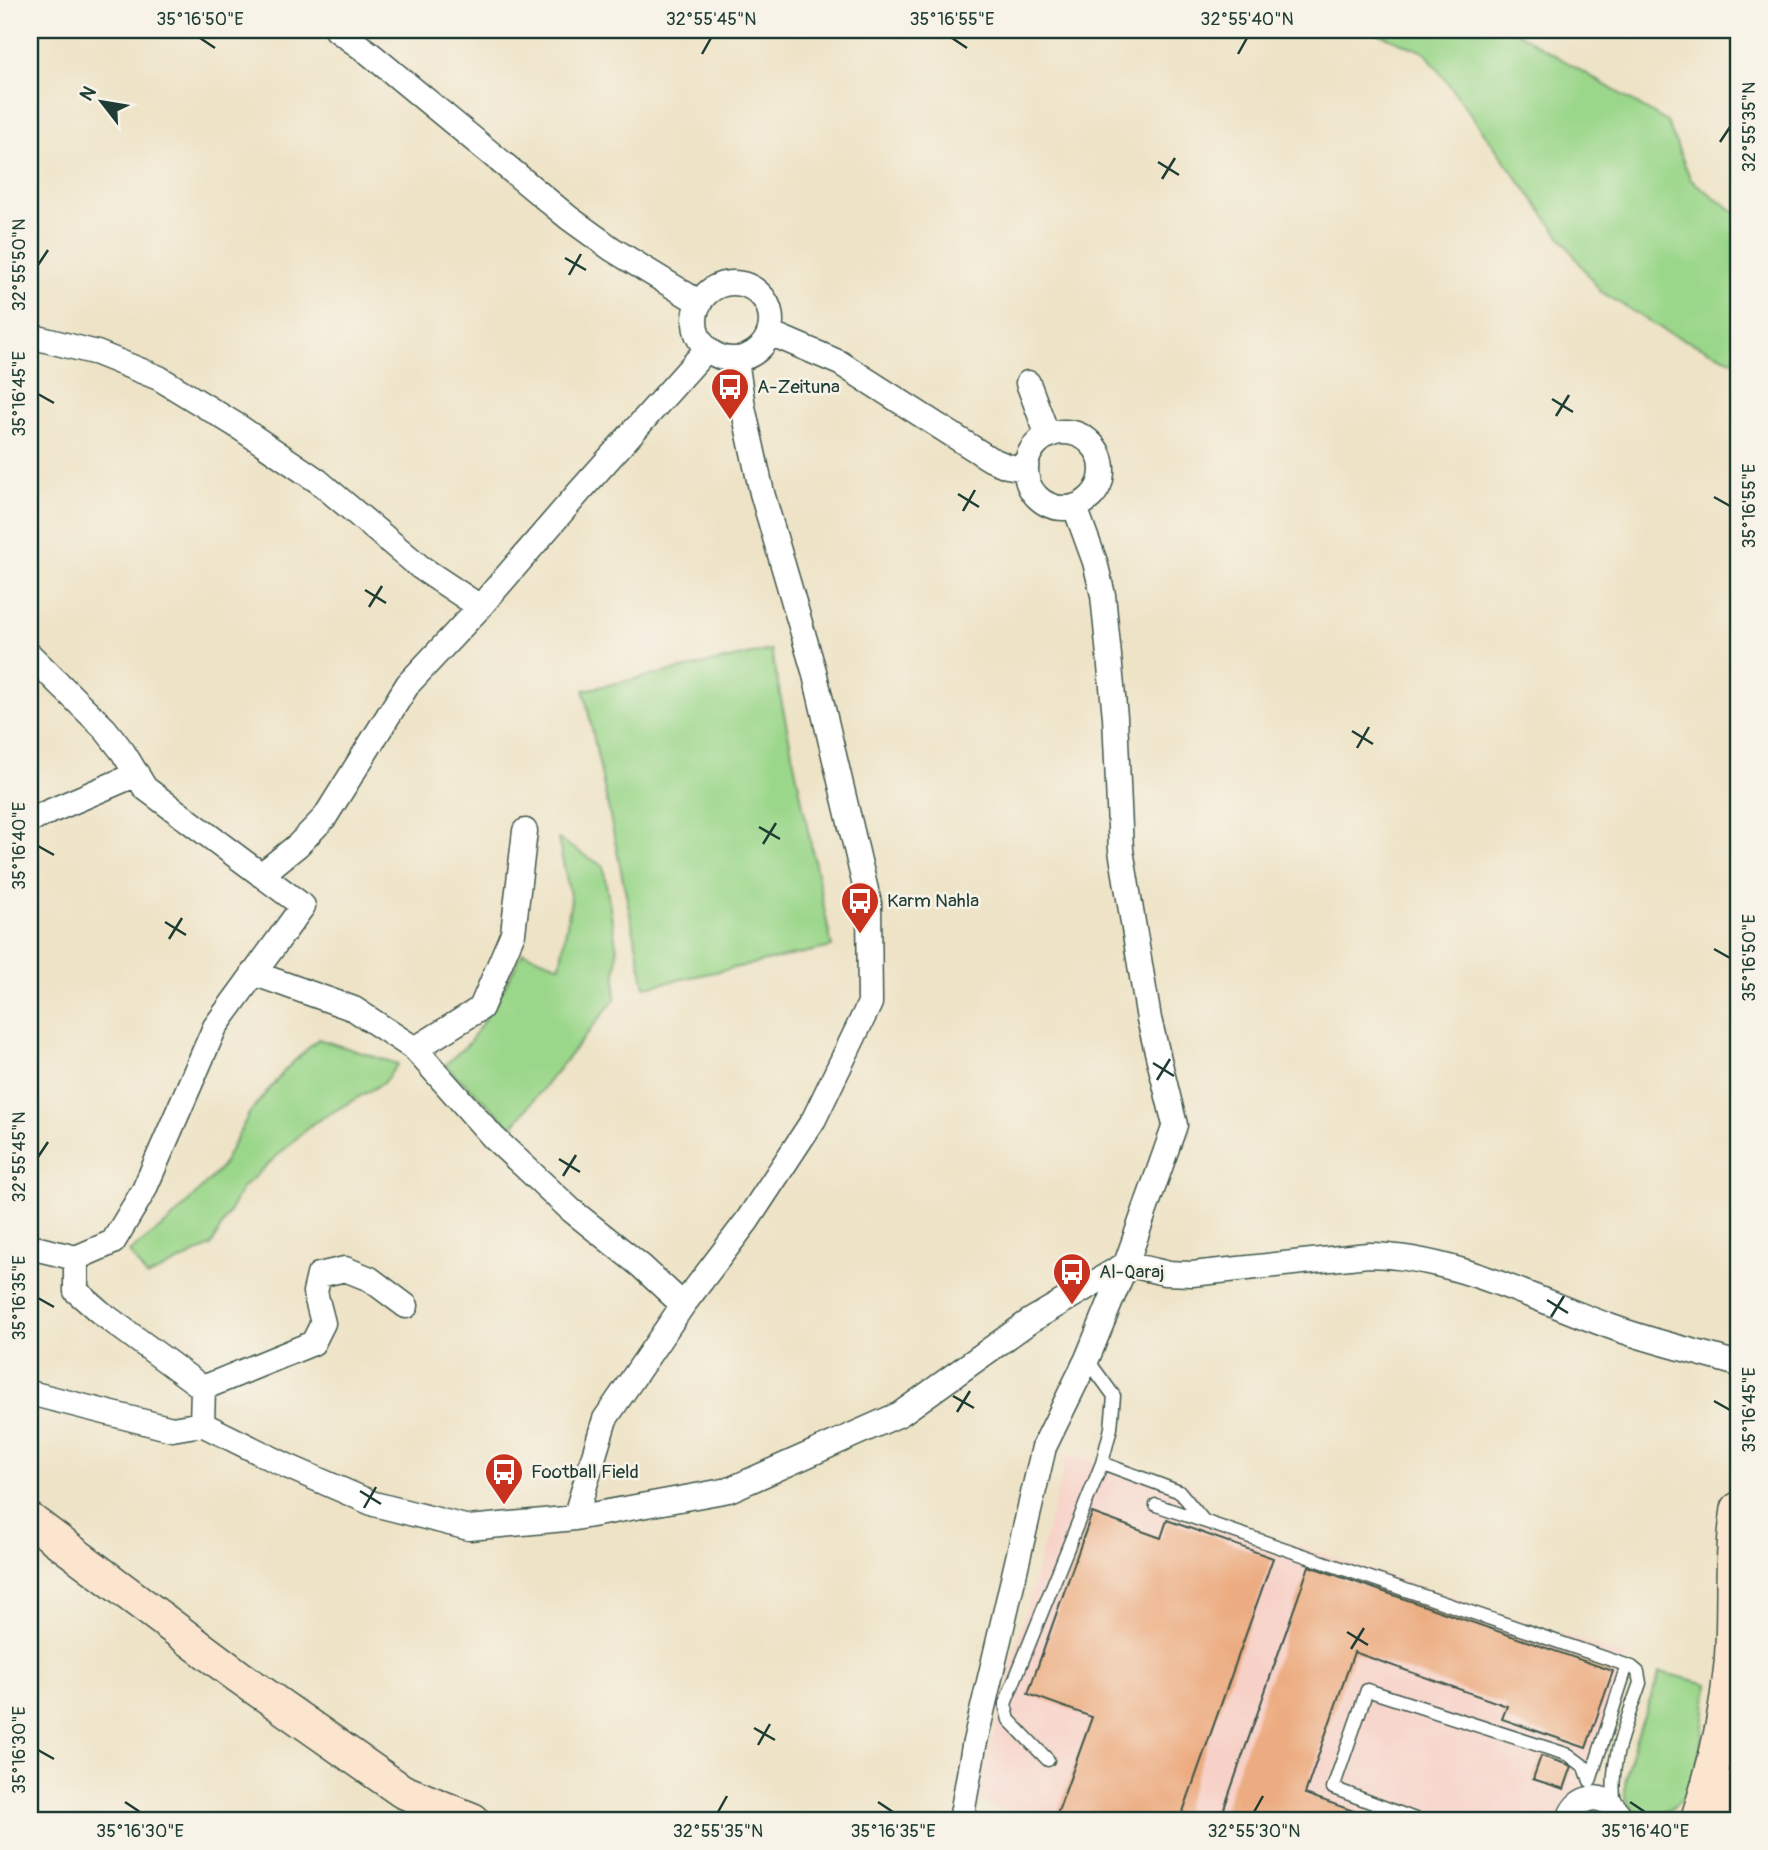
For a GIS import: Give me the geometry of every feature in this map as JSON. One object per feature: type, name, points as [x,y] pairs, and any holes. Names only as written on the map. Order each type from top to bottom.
[{"type":"main road","points":[[1704,1819],[1731,1663],[1738,1509]]},
{"type":"main road","points":[[30,1520],[237,1676],[402,1791],[473,1820]]},
{"type":"main road","points":[[1704,1819],[1738,1785]]},
{"type":"street","points":[[337,30],[369,53],[569,218],[611,249],[700,303]]},
{"type":"street","points":[[737,283],[760,293],[767,303],[771,314],[770,332],[760,350],[749,357],[723,359],[707,349],[696,333],[695,320],[700,303],[713,289],[737,283]]},
{"type":"street","points":[[770,332],[840,363],[990,459],[1025,469]]},
{"type":"street","points":[[30,336],[97,353],[159,378],[236,425],[318,481],[420,567],[480,607]]},
{"type":"street","points":[[261,875],[298,845],[325,817],[408,684],[480,607],[707,349]]},
{"type":"street","points":[[575,1518],[605,1419],[683,1305],[747,1221],[814,1119],[870,1003],[869,903],[814,671],[762,493],[743,407],[736,360]]},
{"type":"street","points":[[1028,383],[1048,436]]},
{"type":"street","points":[[1068,432],[1080,435],[1098,452],[1102,463],[1102,476],[1098,489],[1090,499],[1075,507],[1054,508],[1042,502],[1032,493],[1027,482],[1025,469],[1028,457],[1034,446],[1048,436],[1068,432]]},
{"type":"street","points":[[961,1820],[974,1746],[1044,1447],[1087,1359],[1126,1264],[1175,1125],[1149,1019],[1121,850],[1115,717],[1104,596],[1075,507]]},
{"type":"street","points":[[30,655],[105,729],[145,788],[303,906],[215,1027],[144,1190],[113,1242],[76,1258],[30,1247]]},
{"type":"street","points":[[30,820],[137,774]]},
{"type":"street","points":[[415,1049],[481,1008],[513,933],[525,831]]},
{"type":"street","points":[[253,973],[354,1009],[415,1049],[494,1137],[570,1210],[641,1266],[683,1305]]},
{"type":"street","points":[[30,1393],[172,1429],[202,1424],[287,1466],[374,1504],[468,1528],[575,1518],[729,1490],[900,1414],[1030,1321],[1126,1264],[1165,1273],[1192,1274],[1368,1255],[1410,1257],[1475,1275],[1644,1339],[1738,1364]]},
{"type":"street","points":[[76,1258],[76,1291],[100,1312],[203,1388]]},
{"type":"street","points":[[203,1388],[313,1343],[323,1322],[315,1292],[318,1275],[345,1269],[370,1279],[406,1306]]},
{"type":"street","points":[[1697,1352],[1738,1352]]},
{"type":"street","points":[[202,1424],[203,1388]]},
{"type":"street","points":[[1574,1812],[1594,1798],[1602,1800],[1619,1816]]},
{"type":"lane","points":[[1048,1760],[1009,1720],[1005,1704],[1102,1463],[1111,1428],[1114,1396],[1087,1359]]},
{"type":"lane","points":[[1102,1463],[1180,1492],[1204,1521]]},
{"type":"lane","points":[[1156,1504],[1627,1665],[1638,1672],[1640,1683],[1612,1775],[1619,1816]]},
{"type":"lane","points":[[1574,1812],[1590,1781],[1627,1665]]},
{"type":"lane","points":[[1418,1820],[1333,1788],[1367,1690],[1569,1755],[1585,1767],[1590,1781]]},
{"type":"shaded area","points":[[1067,1455],[1187,1481],[1211,1517],[1627,1656],[1569,1820],[1021,1820],[976,1799]]},
{"type":"green space","points":[[1370,30],[1513,30],[1667,122],[1691,180],[1738,214],[1738,363],[1667,332],[1600,291],[1426,53]]},
{"type":"green space","points":[[771,650],[832,947],[645,987],[584,690]]},
{"type":"green space","points":[[558,839],[603,866],[617,950],[615,999],[512,1127],[445,1065],[469,1043],[498,999],[523,952],[560,966],[571,900]]},
{"type":"green space","points":[[318,1039],[398,1064],[383,1083],[312,1124],[242,1188],[211,1246],[147,1277],[129,1252],[170,1221],[221,1168],[250,1112],[287,1068]]},
{"type":"green space","points":[[1660,1672],[1708,1684],[1699,1753],[1690,1790],[1667,1811],[1648,1816],[1629,1804],[1625,1793],[1626,1778],[1633,1748]]},
{"type":"building","points":[[1092,1513],[1161,1538],[1167,1520],[1273,1558],[1180,1820],[1055,1820],[1092,1717],[1028,1694]]},
{"type":"building","points":[[1309,1566],[1613,1671],[1586,1748],[1502,1719],[1507,1706],[1354,1652],[1305,1794],[1379,1820],[1220,1820]]},
{"type":"building","points":[[1541,1756],[1572,1766],[1564,1789],[1533,1779]]},
{"type":"place","name":"A-Zeituna","points":[[730,421]]},
{"type":"place","name":"Karm Nahla","points":[[860,935]]},
{"type":"place","name":"Al-Qaraj","points":[[1072,1306]]},
{"type":"place","name":"Football Field","points":[[504,1506]]}]
